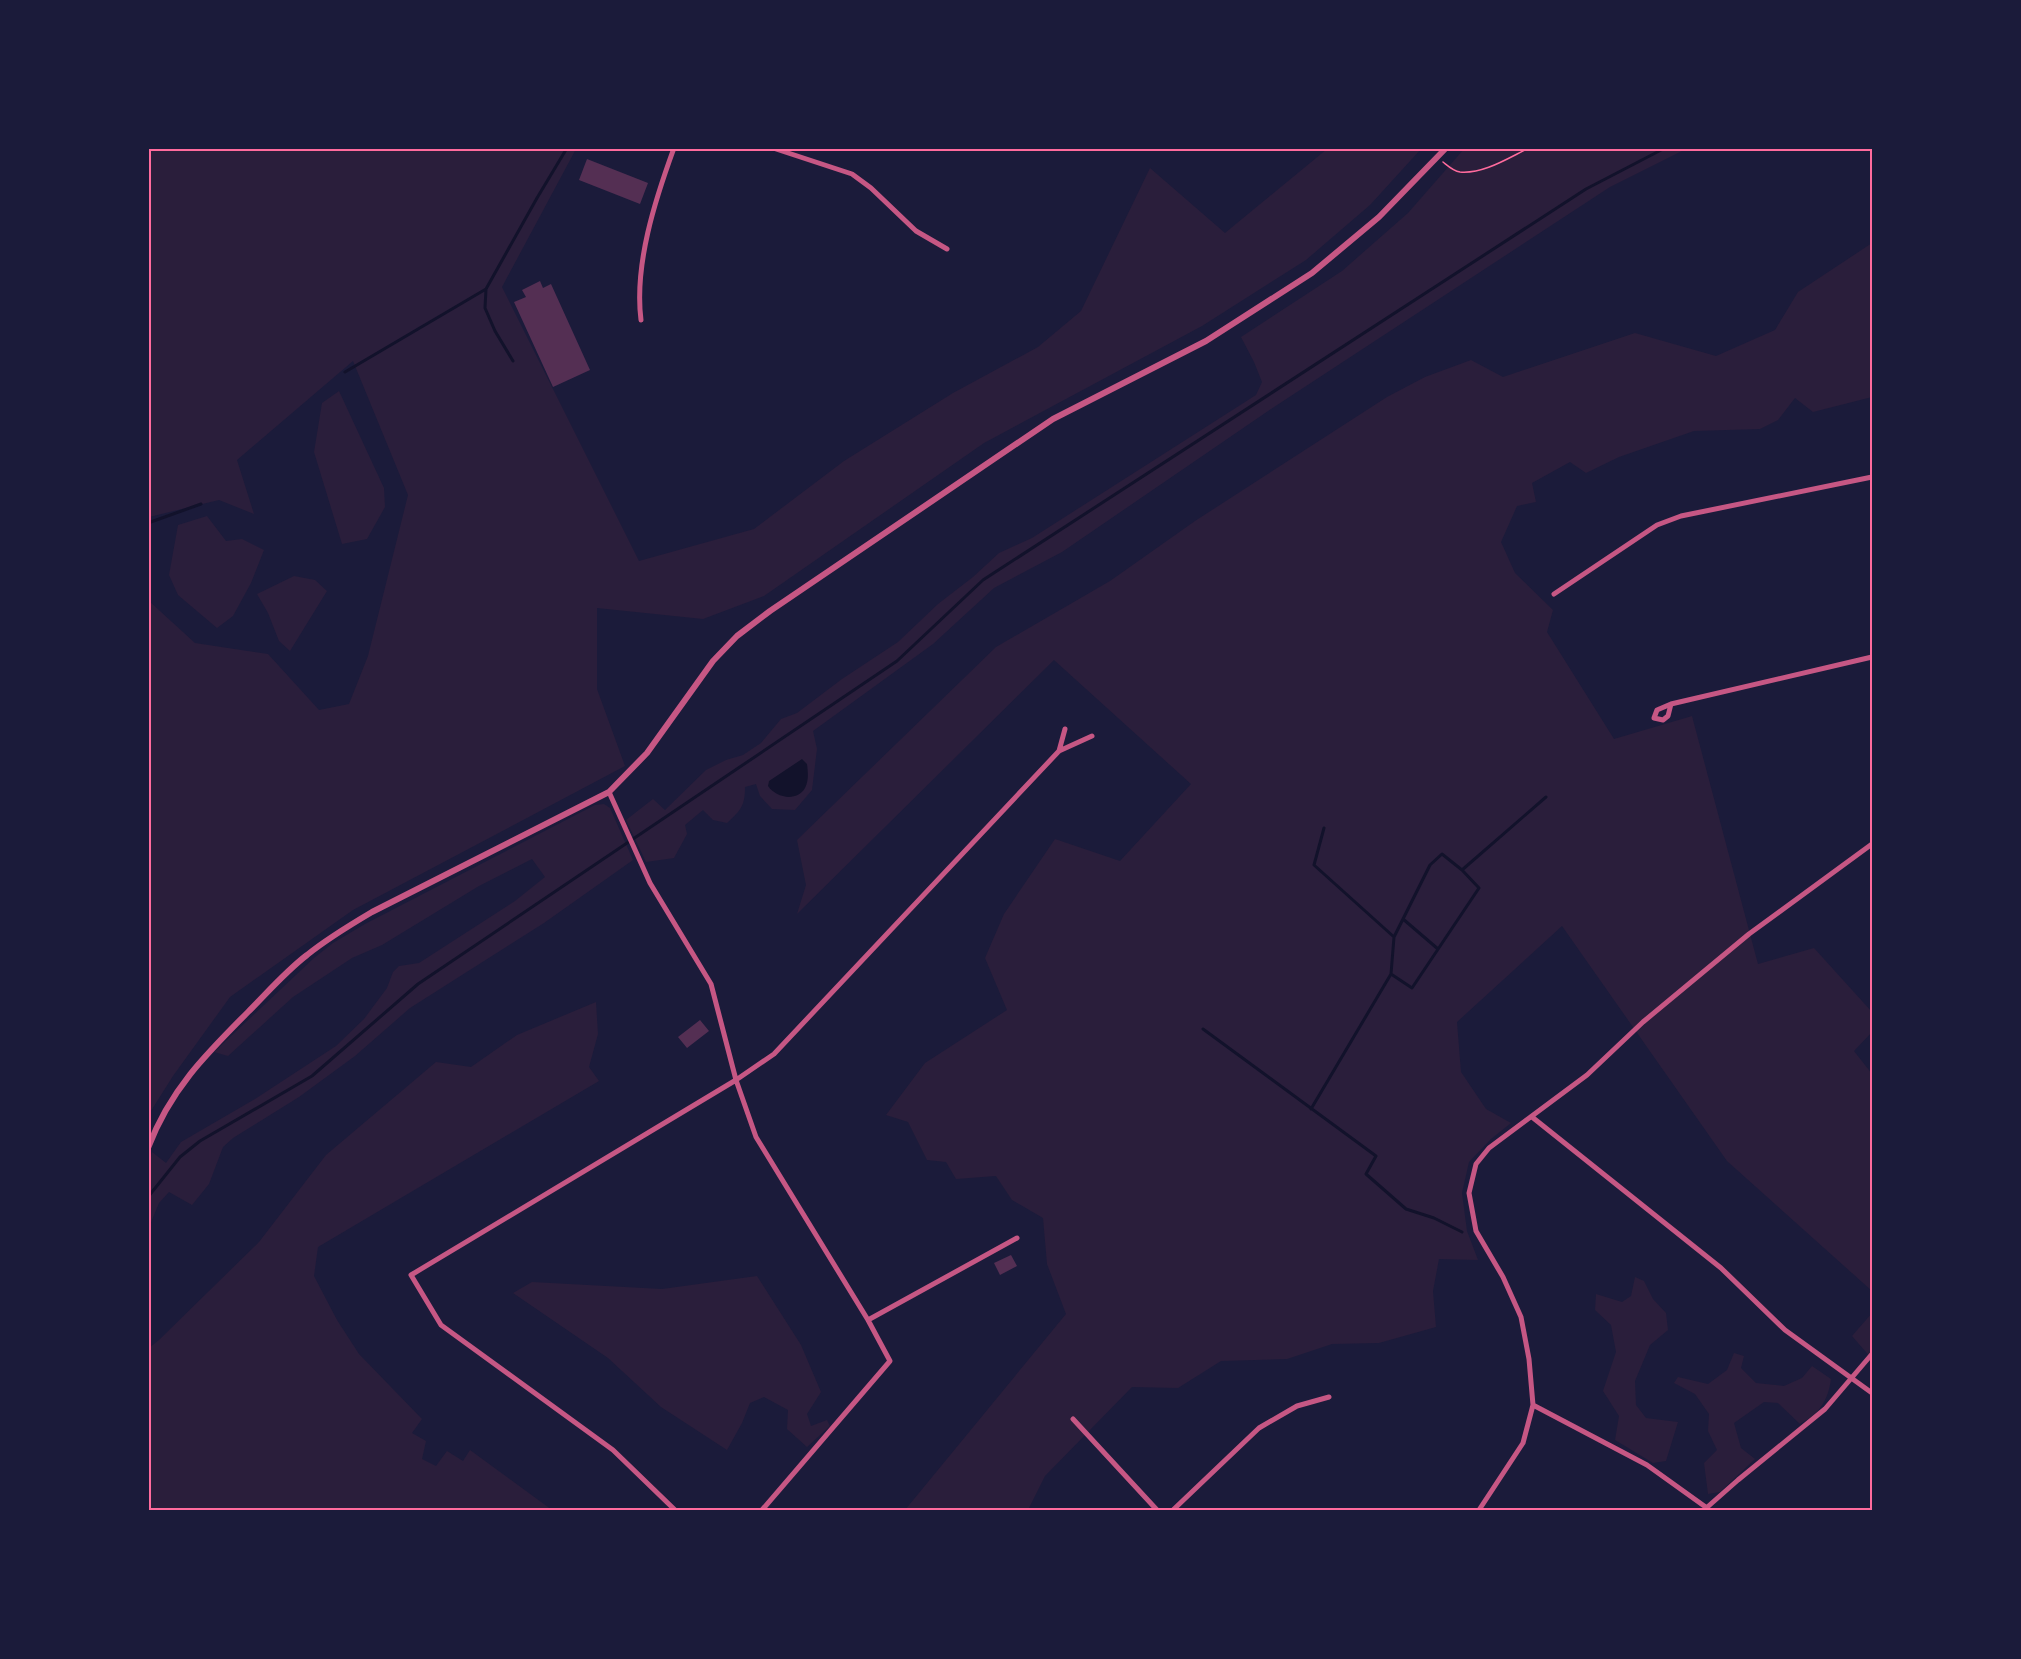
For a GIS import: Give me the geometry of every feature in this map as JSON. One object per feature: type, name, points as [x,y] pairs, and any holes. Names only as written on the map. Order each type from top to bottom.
[{"type":"street","points":[[641,320],[639,301],[652,214],[674,148]]},
{"type":"street","points":[[773,148],[852,174],[871,188],[916,231],[947,249]]},
{"type":"street","points":[[148,1148],[157,1124],[180,1086],[210,1050],[305,956],[338,932],[372,912],[609,792],[647,753],[713,662],[737,636],[770,611],[1053,419],[1206,341],[1312,273],[1379,218],[1446,148]]},
{"type":"street","points":[[1554,594],[1668,520],[1872,477]]},
{"type":"street","points":[[1671,704],[1872,657]]},
{"type":"street","points":[[1059,751],[1065,729]]},
{"type":"street","points":[[675,1510],[614,1450],[441,1325],[411,1275],[736,1080],[774,1054],[1059,751],[1092,736]]},
{"type":"street","points":[[609,792],[650,883],[711,984],[736,1080],[756,1137],[868,1320],[890,1361],[762,1510]]},
{"type":"street","points":[[1479,1510],[1523,1443],[1533,1405],[1529,1359],[1521,1317],[1503,1278],[1476,1231],[1469,1193],[1476,1164],[1489,1148],[1587,1075],[1643,1022],[1749,934],[1872,844]]},
{"type":"street","points":[[1532,1117],[1721,1269],[1785,1330],[1872,1394]]},
{"type":"street","points":[[868,1320],[1017,1238]]},
{"type":"street","points":[[1533,1405],[1647,1465],[1706,1509],[1738,1480],[1825,1410],[1872,1354]]},
{"type":"street","points":[[1173,1510],[1259,1428],[1297,1406],[1329,1397]]},
{"type":"street","points":[[1073,1419],[1157,1510]]},
{"type":"path","points":[[1437,158],[1458,172],[1472,171],[1494,165],[1529,148]]},
{"type":"shaded area","points":[[148,149],[576,149],[502,287],[639,561],[754,529],[844,461],[953,393],[1038,347],[1081,311],[1150,168],[1225,233],[1327,149],[1421,149],[1370,205],[1306,260],[1202,326],[984,443],[764,596],[703,619],[597,608],[597,689],[625,766],[353,910],[230,997],[173,1076],[149,1114],[149,601],[195,643],[268,654],[319,710],[349,704],[368,656],[408,495],[353,361],[237,460],[254,514],[219,500],[149,517]]},
{"type":"shaded area","points":[[1464,149],[1686,149],[1610,187],[1271,409],[1062,552],[994,588],[933,644],[813,731],[817,749],[812,790],[795,810],[772,809],[760,796],[756,784],[745,787],[741,807],[727,823],[713,820],[703,810],[685,825],[687,834],[674,858],[646,862],[626,820],[653,799],[665,810],[706,770],[743,755],[761,743],[781,719],[797,713],[842,679],[898,642],[938,604],[999,553],[1032,538],[1256,395],[1262,382],[1241,337],[1342,271],[1408,213]]},
{"type":"shaded area","points":[[1872,243],[1872,397],[1813,412],[1795,398],[1778,420],[1760,429],[1694,431],[1619,457],[1586,473],[1570,462],[1532,483],[1536,502],[1517,506],[1501,542],[1515,573],[1553,610],[1547,632],[1614,739],[1692,716],[1758,964],[1814,948],[1872,1012],[1872,1032],[1854,1051],[1872,1074],[1872,1291],[1727,1161],[1562,926],[1457,1022],[1461,1072],[1486,1109],[1511,1123],[1491,1139],[1469,1162],[1462,1193],[1467,1231],[1478,1260],[1439,1259],[1433,1291],[1436,1327],[1379,1343],[1332,1344],[1287,1359],[1221,1361],[1178,1388],[1132,1387],[1045,1476],[1028,1510],[905,1510],[1066,1314],[1047,1264],[1043,1218],[1012,1200],[996,1176],[956,1179],[946,1162],[927,1160],[908,1122],[886,1115],[925,1063],[1007,1010],[985,958],[1004,914],[1055,839],[1120,861],[1191,784],[1054,660],[797,914],[806,885],[797,840],[996,647],[1110,581],[1195,521],[1387,397],[1425,377],[1471,360],[1503,377],[1635,333],[1716,356],[1775,330],[1798,292]]},
{"type":"shaded area","points":[[339,391],[384,488],[385,507],[367,539],[342,544],[314,452],[322,403]]},
{"type":"shaded area","points":[[207,516],[226,541],[242,539],[264,550],[251,583],[233,616],[217,628],[178,595],[169,575],[178,525]]},
{"type":"shaded area","points":[[294,576],[315,580],[327,591],[290,651],[279,641],[268,613],[257,594]]},
{"type":"shaded area","points":[[802,759],[807,764],[808,776],[805,788],[801,792],[792,797],[786,797],[776,793],[768,786],[769,781]]},
{"type":"shaded area","points":[[604,804],[610,808],[633,860],[544,923],[410,1008],[355,1056],[299,1097],[233,1138],[223,1147],[209,1184],[192,1205],[169,1192],[159,1203],[149,1227],[149,1167],[152,1152],[166,1163],[181,1142],[255,1099],[336,1046],[364,1019],[387,988],[393,972],[399,966],[419,963],[515,901],[545,877],[532,859],[479,886],[382,945],[352,958],[293,997],[228,1056],[214,1052],[314,958],[333,943],[365,924],[595,805]]},
{"type":"shaded area","points":[[596,1002],[598,1034],[589,1067],[599,1081],[318,1247],[314,1276],[337,1320],[359,1354],[422,1419],[412,1433],[426,1441],[422,1459],[436,1466],[447,1451],[463,1461],[470,1450],[552,1510],[149,1510],[149,1348],[259,1242],[326,1155],[436,1062],[471,1067],[517,1035]]},
{"type":"shaded area","points":[[757,1276],[801,1345],[821,1392],[807,1414],[811,1426],[827,1420],[830,1426],[807,1447],[787,1429],[788,1410],[764,1397],[750,1403],[727,1450],[661,1407],[608,1358],[513,1293],[532,1282],[662,1289]]},
{"type":"shaded area","points":[[1635,1277],[1644,1281],[1653,1299],[1666,1313],[1668,1330],[1650,1345],[1635,1381],[1636,1405],[1646,1418],[1678,1422],[1666,1461],[1653,1463],[1615,1440],[1619,1416],[1603,1391],[1616,1352],[1611,1325],[1595,1310],[1596,1294],[1622,1302],[1631,1296]]},
{"type":"shaded area","points":[[1872,1313],[1872,1359],[1852,1336]]},
{"type":"shaded area","points":[[1734,1353],[1744,1356],[1741,1368],[1756,1383],[1784,1386],[1802,1378],[1812,1366],[1831,1379],[1830,1387],[1822,1406],[1800,1424],[1778,1403],[1764,1402],[1734,1423],[1741,1448],[1755,1459],[1720,1492],[1708,1494],[1704,1463],[1717,1450],[1708,1431],[1709,1414],[1695,1394],[1674,1383],[1678,1377],[1708,1384],[1727,1370]]},
{"type":"building","points":[[587,159],[648,183],[640,204],[579,180]]},
{"type":"building","points":[[540,281],[543,288],[551,284],[590,370],[553,387],[514,302],[526,297],[522,290]]},
{"type":"building","points":[[700,1020],[709,1031],[687,1048],[678,1037]]},
{"type":"building","points":[[1011,1255],[1017,1266],[1000,1275],[994,1263]]},
{"type":"waterway","points":[[486,289],[567,148]]},
{"type":"waterway","points":[[148,1197],[180,1157],[200,1141],[312,1076],[418,984],[897,661],[983,580],[1586,189],[1665,148]]},
{"type":"waterway","points":[[345,372],[486,289],[485,308],[495,331],[513,361]]},
{"type":"waterway","points":[[148,523],[201,504]]},
{"type":"waterway","points":[[1391,974],[1412,988],[1479,888],[1462,870],[1546,797]]},
{"type":"waterway","points":[[1324,828],[1314,865],[1394,937]]},
{"type":"waterway","points":[[1311,1109],[1391,974],[1394,937],[1430,865],[1442,854],[1462,870]]},
{"type":"waterway","points":[[1403,919],[1438,949]]},
{"type":"waterway","points":[[1203,1029],[1376,1156],[1366,1174],[1406,1209],[1434,1218],[1462,1232]]}]
